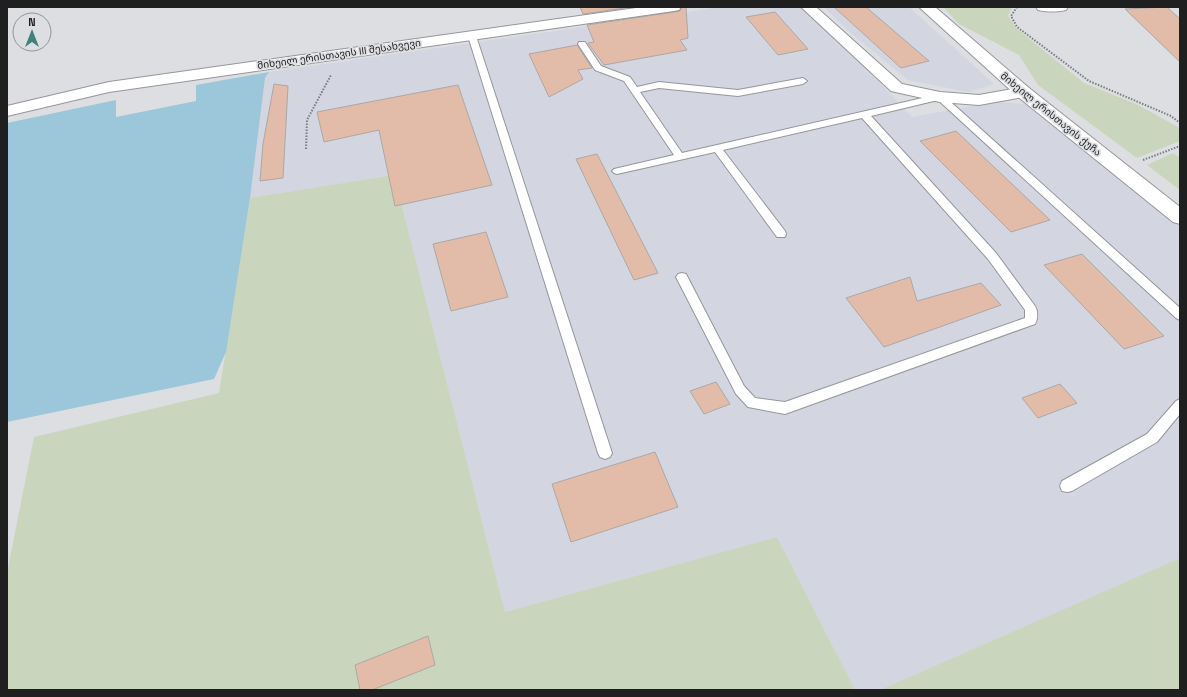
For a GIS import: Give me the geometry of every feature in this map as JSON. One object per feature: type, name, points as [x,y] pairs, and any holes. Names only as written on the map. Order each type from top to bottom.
[{"type":"street","name":"მიხეილ ერისთავის III შესახვევი","points":[[7,111],[109,87],[674,7]]},
{"type":"street","points":[[808,7],[897,88],[940,97],[979,100],[1023,92]]},
{"type":"street","name":"მიხეილ ერისთავის ქუჩა","points":[[926,7],[1023,92],[1119,170],[1180,217]]},
{"type":"street","points":[[1043,7],[1061,7]]},
{"type":"lane","points":[[472,36],[605,453]]},
{"type":"lane","points":[[582,44],[598,68],[627,79],[680,157]]},
{"type":"lane","points":[[635,90],[659,85],[738,93],[803,81]]},
{"type":"lane","points":[[617,171],[940,97],[1180,315]]},
{"type":"lane","points":[[682,277],[740,390],[752,403],[785,408],[1031,321],[1031,308],[992,256],[864,114]]},
{"type":"lane","points":[[717,148],[781,234]]},
{"type":"lane","points":[[1067,486],[1152,438],[1180,405]]},
{"type":"path","points":[[1017,7],[1011,16],[1017,27],[1056,58],[1089,81],[1170,116],[1180,123]]},
{"type":"path","points":[[306,149],[307,120],[332,73],[336,62],[336,54]]},
{"type":"path","points":[[1119,170],[1180,146]]},
{"type":"shaded area","points":[[722,7],[807,7],[912,117],[995,102],[1025,104],[1180,227],[1180,558],[880,690],[855,690],[777,537],[505,612],[394,175],[250,198],[265,78],[269,72]]},
{"type":"shaded area","points":[[824,7],[909,7],[994,84],[968,92],[908,80],[853,35]]},
{"type":"green space","points":[[943,7],[1012,7],[1008,16],[1017,29],[1084,83],[1136,104],[1180,128],[1180,141],[1137,158],[1038,85],[1019,55],[959,24]]},
{"type":"green space","points":[[1173,153],[1180,158],[1180,190],[1147,165]]},
{"type":"green space","points":[[394,175],[505,612],[777,537],[855,690],[7,690],[7,573],[34,437],[219,393],[250,198]]},
{"type":"green space","points":[[1180,558],[1180,690],[880,690]]},
{"type":"water","points":[[269,72],[265,78],[250,198],[226,352],[214,379],[7,422],[7,123],[116,100],[116,117],[196,101],[196,85]]},
{"type":"building","points":[[580,7],[632,7],[583,14]]},
{"type":"building","points":[[682,7],[686,7],[688,38],[680,40],[687,50],[604,65],[588,43],[594,42],[587,25],[680,11]]},
{"type":"building","points":[[834,7],[866,7],[929,61],[901,68]]},
{"type":"building","points":[[1167,7],[1180,19],[1180,62],[1125,9]]},
{"type":"building","points":[[775,12],[808,49],[778,55],[746,17]]},
{"type":"building","points":[[577,45],[592,68],[578,70],[583,79],[549,97],[529,54]]},
{"type":"building","points":[[274,84],[288,86],[283,178],[260,181],[263,144]]},
{"type":"building","points":[[458,85],[492,185],[395,206],[379,130],[324,142],[317,112]]},
{"type":"building","points":[[956,131],[1050,220],[1011,232],[920,141]]},
{"type":"building","points":[[597,154],[658,273],[634,280],[576,159]]},
{"type":"building","points":[[486,232],[508,297],[451,311],[433,244]]},
{"type":"building","points":[[1082,254],[1164,336],[1124,349],[1044,265]]},
{"type":"building","points":[[910,277],[917,301],[981,283],[1001,305],[884,347],[846,298]]},
{"type":"building","points":[[716,382],[730,404],[704,414],[690,391]]},
{"type":"building","points":[[1060,384],[1077,403],[1038,418],[1022,398]]},
{"type":"building","points":[[655,452],[678,507],[571,542],[552,484]]},
{"type":"building","points":[[428,636],[435,665],[372,690],[360,690],[355,665]]}]
